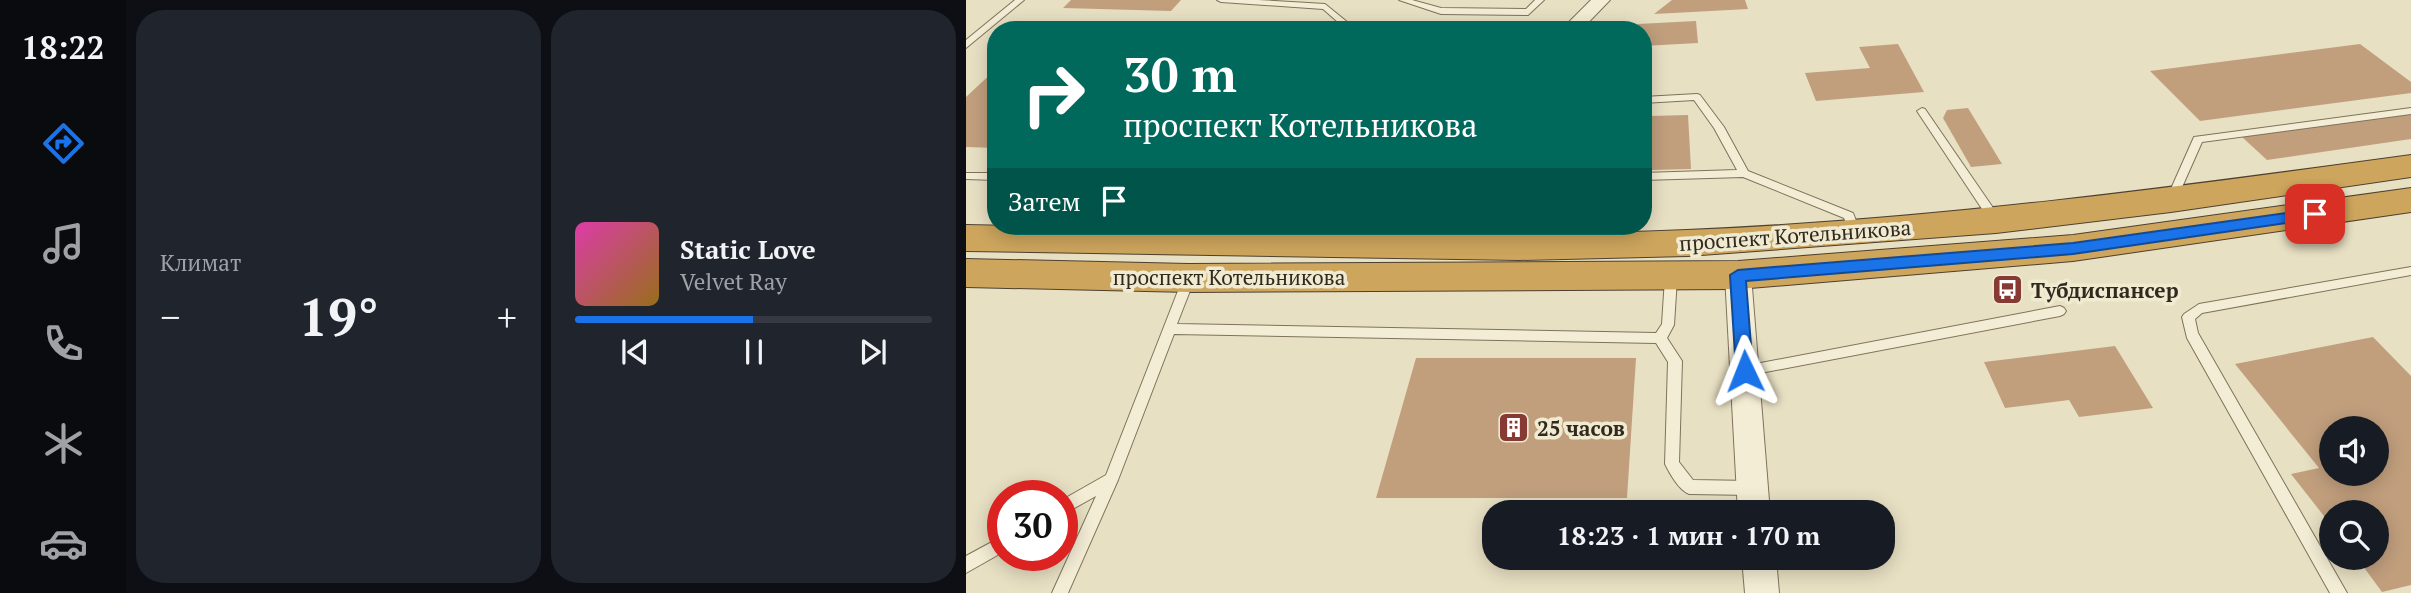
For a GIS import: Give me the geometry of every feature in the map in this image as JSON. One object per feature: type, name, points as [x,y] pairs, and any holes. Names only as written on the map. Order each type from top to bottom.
[{"type":"highway","name":"проспект Котельникова","points":[[966,238],[1348,246],[1522,237],[1688,243],[1996,221],[2171,200],[2411,166]]},
{"type":"highway","name":"проспект Котельникова","points":[[966,273],[1189,278],[1671,278],[1738,275],[2073,248],[2406,206]]},
{"type":"street","points":[[1579,21],[1601,0]]},
{"type":"street","points":[[1348,246],[1364,235]]},
{"type":"street","points":[[1738,275],[1753,500]]},
{"type":"street","points":[[1760,570],[1762,593]]},
{"type":"lane","points":[[995,21],[1020,0]]},
{"type":"lane","points":[[1221,0],[1325,7],[1342,21]]},
{"type":"lane","points":[[1403,0],[1441,11],[1528,12],[1540,0]]},
{"type":"lane","points":[[966,45],[987,28]]},
{"type":"lane","points":[[1652,100],[1697,97],[1719,127],[1744,173]]},
{"type":"lane","points":[[1922,111],[1996,221]]},
{"type":"lane","points":[[2171,200],[2198,139],[2411,111]]},
{"type":"lane","points":[[1652,177],[1744,173],[1849,216],[1855,233]]},
{"type":"lane","points":[[966,176],[987,177]]},
{"type":"lane","points":[[2339,593],[2192,334],[2188,317],[2199,309],[2411,271]]},
{"type":"lane","points":[[1060,593],[1111,480],[1189,278]]},
{"type":"lane","points":[[1660,338],[1668,325],[1671,278]]},
{"type":"lane","points":[[1745,371],[2060,311]]},
{"type":"lane","points":[[1169,330],[1660,338]]},
{"type":"lane","points":[[1660,338],[1675,361],[1672,464],[1689,487],[1753,500]]},
{"type":"lane","points":[[1078,499],[1111,480]]},
{"type":"lane","points":[[966,565],[987,553]]},
{"type":"building","points":[[1071,0],[1181,0],[1171,11],[1063,8]]},
{"type":"building","points":[[1672,0],[1745,0],[1748,9],[1654,14]]},
{"type":"building","points":[[1696,21],[1698,43],[1652,46],[1652,23]]},
{"type":"building","points":[[1898,44],[1924,92],[1816,101],[1805,73],[1870,68],[1859,47]]},
{"type":"building","points":[[2360,44],[2411,82],[2411,93],[2200,121],[2150,71]]},
{"type":"building","points":[[987,77],[987,148],[966,147],[966,97]]},
{"type":"building","points":[[1968,108],[2002,164],[1971,167],[1943,118],[1947,110]]},
{"type":"building","points":[[2411,113],[2411,139],[2267,160],[2242,137]]},
{"type":"building","points":[[1688,115],[1691,169],[1652,170],[1652,116]]},
{"type":"building","points":[[2373,337],[2411,376],[2411,585],[2382,592],[2366,570],[2389,570],[2389,500],[2319,500],[2319,510],[2291,474],[2319,468],[2235,364]]},
{"type":"building","points":[[2115,346],[2153,408],[2079,417],[2069,400],[2005,408],[1984,362]]},
{"type":"building","name":"25 часов","points":[[1416,358],[1636,358],[1627,498],[1376,498]]},
{"type":"place","name":"Тубдиспансер","points":[[2008,290]]},
{"type":"place","name":"25 часов","points":[[1514,428]]},
{"type":"route","points":[[1745,371],[1738,275],[2073,248],[2315,214]]}]
